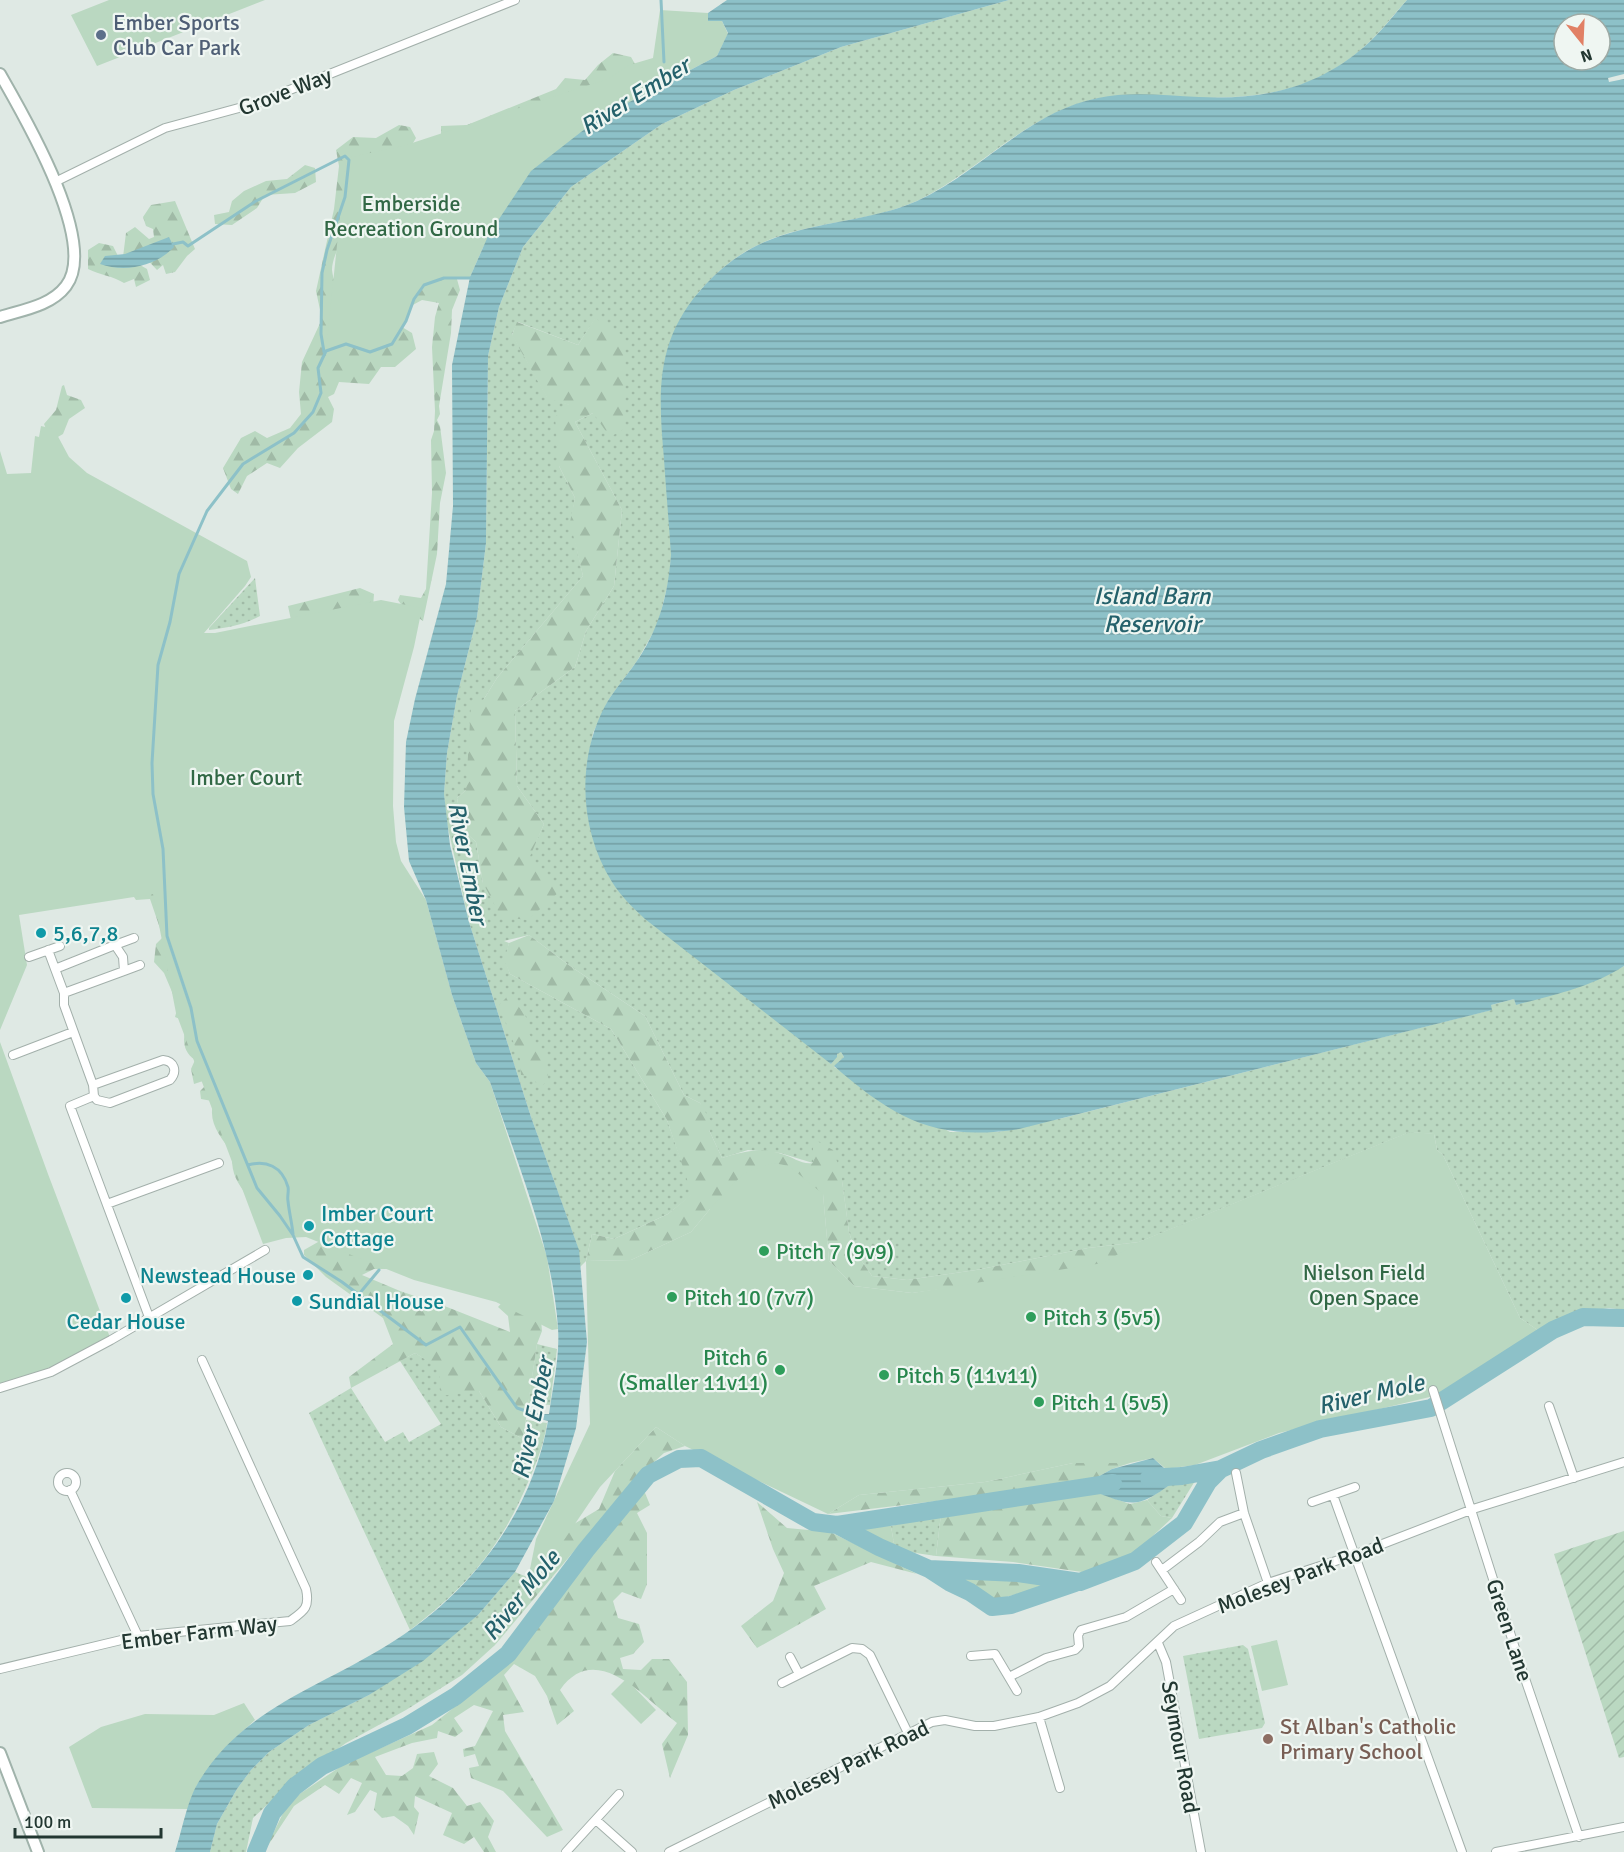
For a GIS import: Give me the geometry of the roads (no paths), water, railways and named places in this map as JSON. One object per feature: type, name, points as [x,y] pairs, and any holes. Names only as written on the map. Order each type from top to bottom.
[{"type":"main road","points":[[0,74],[55,182],[74,245],[74,263],[64,289],[50,300],[0,318]]},
{"type":"main road","points":[[0,1754],[38,1852]]},
{"type":"street","name":"Grove Way","points":[[55,182],[165,128],[257,103],[515,0]]},
{"type":"street","points":[[55,969],[134,938]]},
{"type":"street","points":[[115,945],[123,957],[124,971]]},
{"type":"street","points":[[29,957],[60,946]]},
{"type":"street","points":[[48,950],[64,993],[64,1005],[97,1100],[111,1102],[170,1080],[174,1068],[170,1062],[163,1060],[93,1085]]},
{"type":"street","points":[[64,993],[140,965]]},
{"type":"street","points":[[13,1055],[73,1032]]},
{"type":"street","points":[[94,1096],[70,1106],[149,1317]]},
{"type":"street","points":[[107,1204],[219,1163]]},
{"type":"street","points":[[0,1388],[51,1372],[265,1250]]},
{"type":"street","name":"Ember Farm Way","points":[[0,1669],[138,1636],[290,1621],[304,1611],[308,1599],[306,1589],[202,1360]]},
{"type":"street","name":"Green Lane","points":[[1434,1393],[1473,1509],[1520,1664],[1580,1837]]},
{"type":"street","points":[[1548,1406],[1574,1478]]},
{"type":"street","name":"Molesey Park Road","points":[[669,1852],[932,1722],[994,1726],[1039,1717],[1078,1702],[1110,1686],[1174,1626],[1268,1583],[1354,1555],[1473,1509],[1624,1462]]},
{"type":"street","points":[[1236,1473],[1244,1513],[1268,1583]]},
{"type":"street","points":[[1312,1502],[1355,1487]]},
{"type":"street","points":[[70,1490],[138,1636]]},
{"type":"street","points":[[1333,1495],[1462,1852]]},
{"type":"street","points":[[1162,1570],[1199,1542],[1220,1522],[1244,1513]]},
{"type":"street","points":[[1156,1562],[1180,1600]]},
{"type":"street","points":[[1009,1677],[1046,1658],[1076,1650],[1079,1646],[1078,1635],[1081,1630],[1126,1617],[1174,1589]]},
{"type":"street","name":"Seymour Road","points":[[1158,1643],[1166,1662],[1201,1852]]},
{"type":"street","points":[[782,1683],[852,1648],[862,1649],[870,1655],[908,1733]]},
{"type":"street","points":[[971,1656],[995,1654],[1017,1691]]},
{"type":"street","points":[[790,1657],[799,1674]]},
{"type":"street","points":[[1039,1717],[1060,1788]]},
{"type":"street","points":[[566,1852],[619,1794]]},
{"type":"street","points":[[596,1820],[632,1852]]},
{"type":"street","points":[[1496,1852],[1624,1827]]},
{"type":"water","points":[[727,0],[1009,0],[841,47],[734,90],[662,124],[571,187],[523,247],[499,307],[488,356],[486,543],[477,617],[457,696],[447,753],[444,794],[450,845],[469,922],[531,1117],[579,1250],[587,1342],[576,1428],[554,1501],[515,1572],[478,1615],[423,1661],[369,1695],[309,1725],[269,1752],[251,1770],[237,1789],[217,1824],[210,1852],[175,1852],[194,1790],[216,1758],[258,1719],[386,1646],[443,1604],[469,1578],[511,1521],[540,1456],[548,1421],[540,1419],[541,1414],[549,1414],[558,1349],[555,1297],[549,1266],[522,1173],[490,1082],[476,1063],[452,995],[426,900],[409,861],[404,807],[406,742],[415,699],[446,584],[453,506],[452,365],[470,277],[489,234],[531,171],[599,118],[717,56],[728,33],[722,21],[708,21],[708,13]]},
{"type":"water","name":"Island Barn Reservoir","points":[[1407,0],[1624,0],[1624,74],[1608,78],[1609,82],[1624,79],[1624,966],[1599,980],[1544,998],[1516,1005],[1514,999],[1491,1005],[1492,1010],[1019,1129],[964,1132],[940,1129],[897,1113],[834,1066],[844,1057],[841,1052],[831,1064],[645,919],[627,902],[612,882],[593,838],[587,815],[585,791],[586,767],[591,743],[598,720],[609,699],[639,658],[652,634],[662,609],[668,583],[671,555],[661,388],[669,345],[677,324],[689,304],[706,284],[729,263],[754,247],[790,233],[882,213],[917,201],[962,175],[1026,129],[1072,105],[1098,98],[1123,95],[1222,97],[1266,94],[1287,89],[1326,73],[1364,47]]},
{"type":"water","points":[[169,237],[174,247],[167,254],[150,263],[130,268],[100,264],[105,256],[125,254]]},
{"type":"water","points":[[1153,1458],[1173,1476],[1174,1482],[1150,1497],[1142,1501],[1125,1502],[1090,1490],[1087,1483],[1112,1469]]},
{"type":"waterway","name":"River Ember","points":[[661,0],[664,62]]},
{"type":"waterway","points":[[173,244],[183,242],[188,246],[256,201],[345,156],[349,160],[345,197],[327,250],[322,273],[321,334],[324,352]]},
{"type":"waterway","name":"River Ember","points":[[474,278],[444,278],[424,285],[414,299],[406,321],[392,344],[370,352],[346,344],[326,351],[318,368],[321,393],[313,412],[294,433],[243,464],[207,511],[179,574],[170,622],[158,665],[152,763],[153,794],[163,849],[167,936],[191,1008],[197,1041],[257,1188],[293,1235],[303,1257],[342,1282],[426,1345],[460,1327],[517,1408],[544,1417]]},
{"type":"waterway","points":[[248,1165],[267,1164],[282,1174],[288,1187],[293,1234]]},
{"type":"waterway","points":[[359,1294],[379,1270]]},
{"type":"waterway","name":"River Mole","points":[[1149,1478],[1182,1476],[1221,1469],[1261,1450],[1320,1429],[1431,1408],[1553,1330],[1583,1317],[1624,1318]]},
{"type":"waterway","name":"River Mole","points":[[256,1852],[272,1813],[294,1787],[322,1766],[407,1726],[456,1696],[508,1654],[586,1550],[648,1475],[679,1459],[701,1458],[813,1522],[837,1525],[1113,1483]]},
{"type":"waterway","name":"River Mole","points":[[837,1525],[929,1569],[1018,1573],[1080,1582],[1135,1561],[1184,1523],[1208,1482],[1221,1469]]},
{"type":"waterway","points":[[929,1569],[992,1607],[1011,1605],[1075,1583]]},
{"type":"place","name":"Ember Sports Club Car Park","points":[[101,35]]},
{"type":"place","name":"5,6,7,8","points":[[41,933]]},
{"type":"place","name":"Imber Court Cottage","points":[[309,1226]]},
{"type":"place","name":"Pitch 7 (9v9)","points":[[764,1251]]},
{"type":"place","name":"Newstead House","points":[[308,1275]]},
{"type":"place","name":"Pitch 10 (7v7)","points":[[672,1297]]},
{"type":"place","name":"Cedar House","points":[[126,1298]]},
{"type":"place","name":"Sundial House","points":[[297,1301]]},
{"type":"place","name":"Pitch 3 (5v5)","points":[[1031,1317]]},
{"type":"place","name":"Pitch 6 (Smaller 11v11)","points":[[780,1370]]},
{"type":"place","name":"Pitch 5 (11v11)","points":[[884,1375]]},
{"type":"place","name":"Pitch 1 (5v5)","points":[[1039,1402]]},
{"type":"place","name":"St Alban's Catholic Primary School","points":[[1268,1739]]},
{"type":"park label","name":"Emberside Recreation Ground","points":[[411,216]]},
{"type":"park label","name":"Imber Court","points":[[246,777]]},
{"type":"park label","name":"Nielson Field Open Space","points":[[1364,1284]]}]
